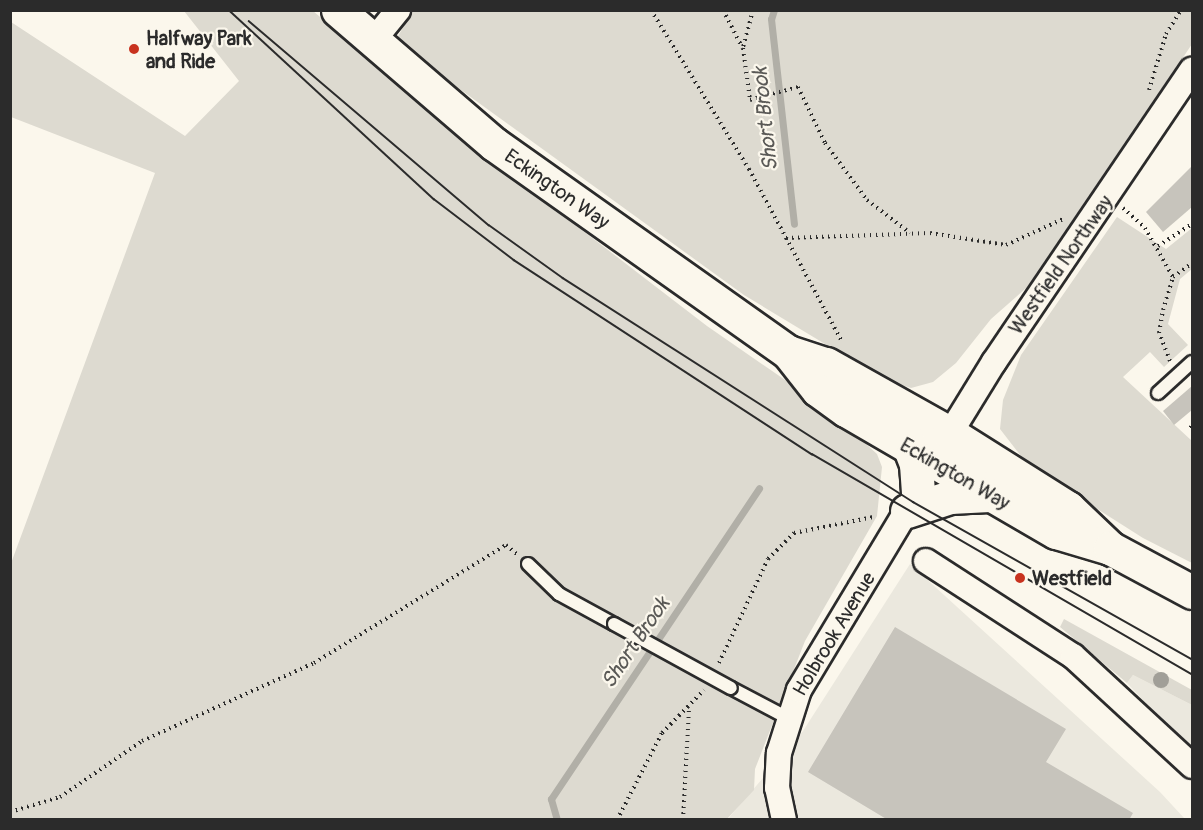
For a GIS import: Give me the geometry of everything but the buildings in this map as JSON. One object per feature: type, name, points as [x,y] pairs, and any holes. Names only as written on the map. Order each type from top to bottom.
[{"type":"main road","name":"Eckington Way","points":[[338,10],[494,144],[788,352],[818,390],[989,495],[1056,532],[1110,548],[1192,592]]},
{"type":"main road","name":"Eckington Way","points":[[788,352],[826,364],[869,393],[890,398],[949,433],[1068,508],[1110,548]]},
{"type":"main road","points":[[869,393],[885,407],[922,455],[913,501],[989,495]]},
{"type":"street","points":[[373,41],[398,10]]},
{"type":"street","name":"Westfield Northway","points":[[922,455],[949,433],[1191,76]]},
{"type":"street","name":"Holbrook Avenue","points":[[784,819],[777,788],[788,718],[799,690],[913,501]]},
{"type":"street","points":[[926,561],[1073,656],[1192,766]]},
{"type":"lane","points":[[1158,393],[1192,362]]},
{"type":"lane","points":[[528,564],[559,594],[788,718]]},
{"type":"path","points":[[651,10],[707,96],[846,350]]},
{"type":"path","points":[[723,10],[743,48],[750,100],[798,87],[825,143],[867,200],[911,233]]},
{"type":"path","points":[[743,48],[753,10]]},
{"type":"path","points":[[1108,196],[1145,228],[1158,246],[1173,277],[1160,333],[1164,354],[1181,372]]},
{"type":"path","points":[[786,238],[911,233],[1005,245],[1068,217]]},
{"type":"path","points":[[1158,246],[1192,224]]},
{"type":"path","points":[[1173,277],[1192,263]]},
{"type":"path","points":[[716,668],[768,559],[794,533],[873,517]]},
{"type":"path","points":[[10,812],[60,797],[142,741],[314,663],[507,545],[528,564]]},
{"type":"path","points":[[617,819],[662,733],[705,688]]},
{"type":"path","points":[[683,819],[689,707]]},
{"type":"shaded area","points":[[413,10],[1192,11],[1192,44],[1034,281],[991,319],[956,363],[933,382],[911,388],[883,379],[744,295],[414,56],[397,38]]},
{"type":"shaded area","points":[[184,11],[313,11],[483,154],[707,326],[830,411],[877,454],[882,467],[877,516],[805,641],[755,769],[754,790],[727,819],[11,819],[10,566],[155,173],[11,117],[11,22],[185,136],[239,81]]},
{"type":"shaded area","points":[[1117,217],[1166,249],[1192,228],[1192,269],[1180,279],[1168,324],[1188,345],[1164,367],[1150,352],[1123,377],[1192,441],[1192,563],[1143,538],[1028,465],[1000,429],[1003,400],[1021,355]]},
{"type":"shaded area","points":[[910,564],[1160,792],[1185,819],[727,820],[803,731]]},
{"type":"shaded area","points":[[1064,619],[1192,690],[1192,705],[1133,675],[1127,683],[1060,627]]},
{"type":"shaded area","points":[[1133,675],[1192,705],[1192,753],[1127,683]]},
{"type":"waterway","name":"Short Brook","points":[[774,10],[771,19],[794,224]]},
{"type":"waterway","name":"Short Brook","points":[[557,820],[551,799],[759,488]]},
{"type":"tram line","points":[[229,10],[434,199],[514,260],[812,454],[1192,674]]},
{"type":"tram line","points":[[249,21],[489,225],[563,278],[913,502],[1192,659]]},
{"type":"place","name":"Halfway Park and Ride","points":[[134,49]]},
{"type":"place","name":"Westfield","points":[[1020,578]]}]
